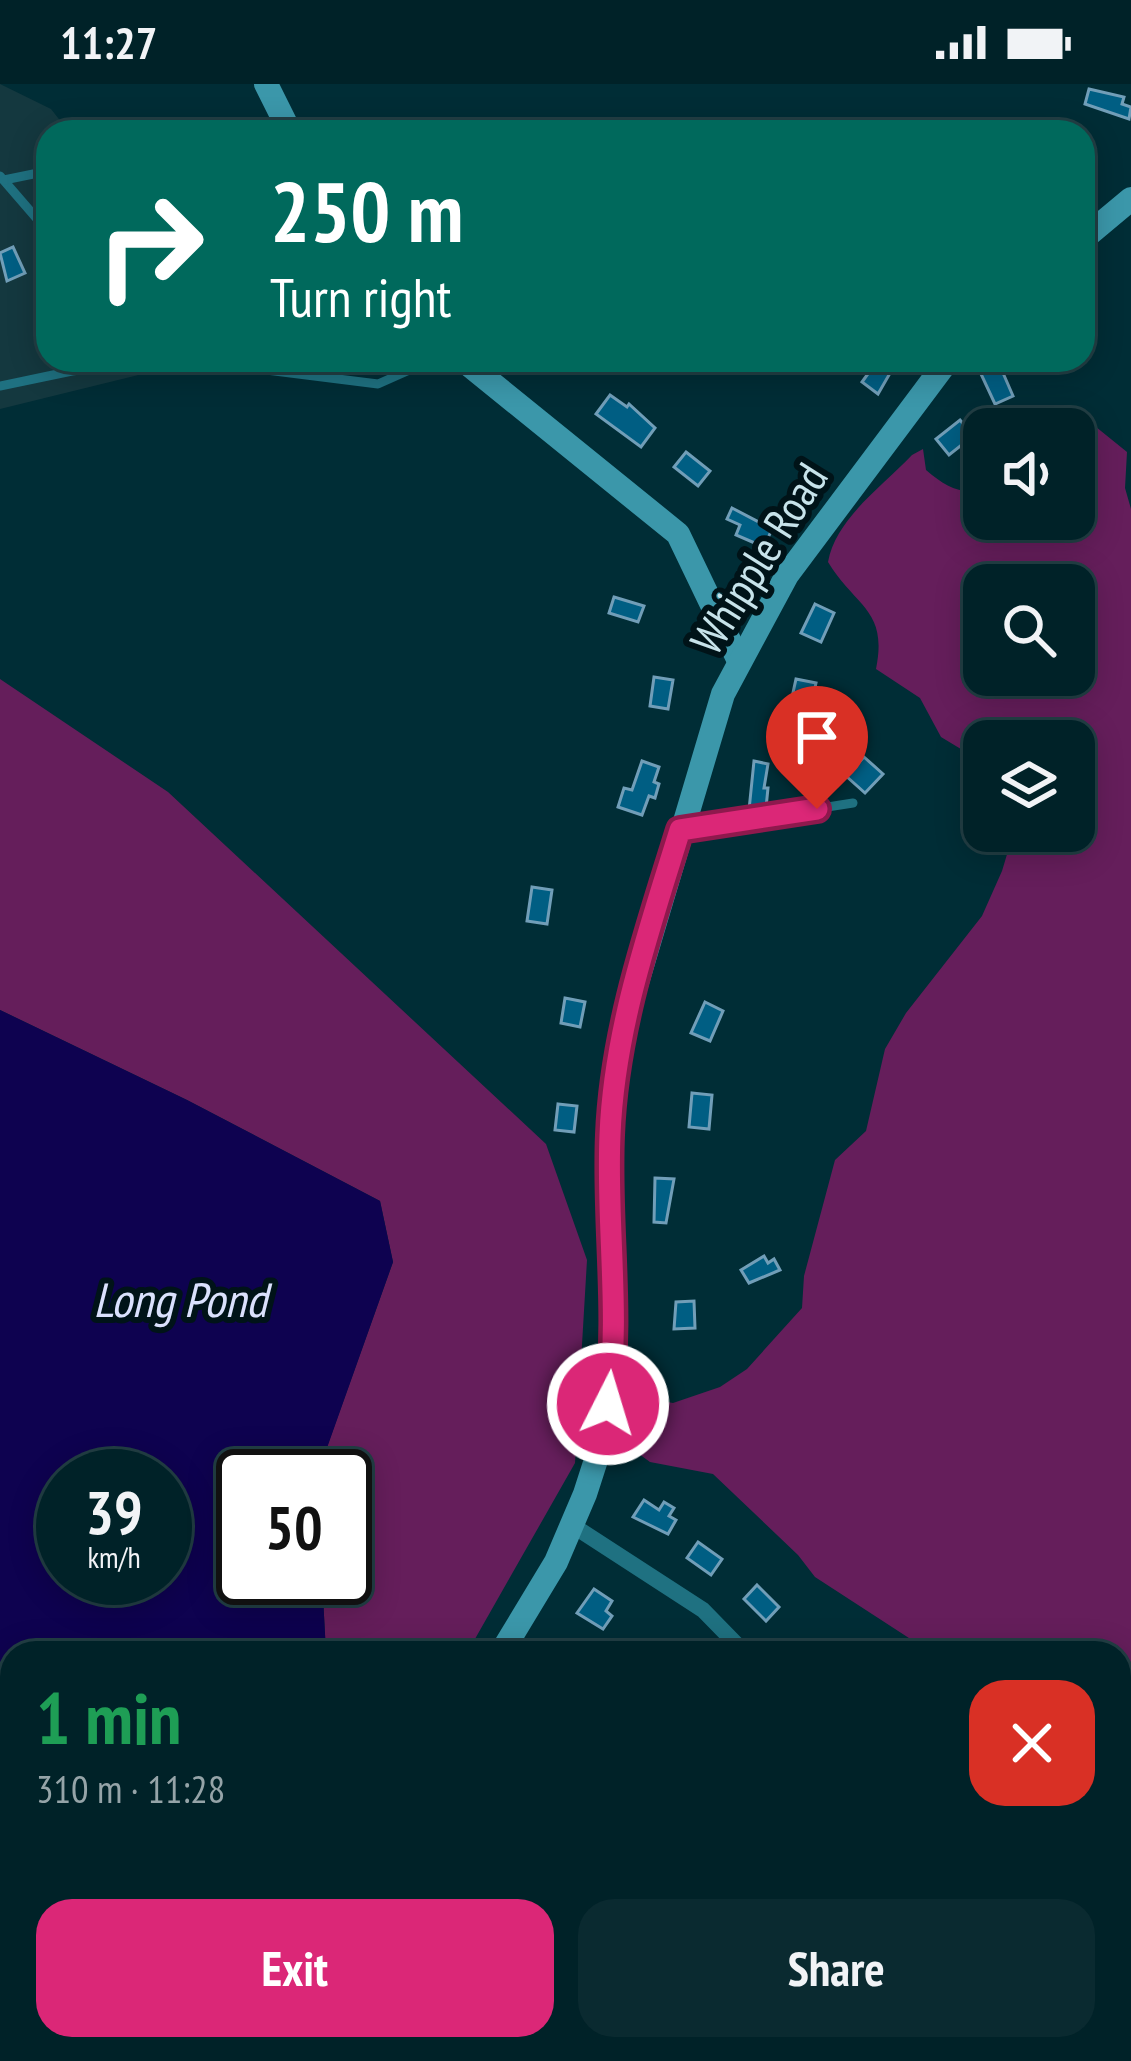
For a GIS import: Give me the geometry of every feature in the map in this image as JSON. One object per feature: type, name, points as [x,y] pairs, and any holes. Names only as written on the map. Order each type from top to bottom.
[{"type":"main road","points":[[266,84],[284,120]]},
{"type":"main road","points":[[1095,228],[1131,200]]},
{"type":"main road","points":[[478,372],[678,534],[739,661]]},
{"type":"main road","name":"Whipple Road","points":[[508,1641],[556,1562],[604,1435],[613,1373],[610,1137],[619,1043],[717,712],[739,661],[787,575],[939,372]]},
{"type":"street","points":[[572,1525],[703,1610],[733,1641]]},
{"type":"lane","points":[[2,178],[36,173]]},
{"type":"lane","points":[[2,178],[36,218]]},
{"type":"lane","points":[[0,386],[63,372]]},
{"type":"lane","points":[[282,372],[378,384],[405,372]]},
{"type":"lane","points":[[680,830],[853,803]]},
{"type":"shaded area","points":[[0,84],[51,109],[60,120],[36,120],[36,372],[151,372],[0,409]]},
{"type":"shaded area","points":[[1095,426],[1127,452],[1125,488],[1131,509],[1131,1641],[912,1641],[815,1577],[713,1474],[650,1462],[635,1451],[636,1409],[652,1399],[673,1403],[720,1387],[747,1369],[802,1308],[804,1276],[835,1160],[866,1131],[885,1049],[906,1013],[982,916],[1008,852],[1095,852],[1095,720],[963,720],[963,750],[941,737],[920,698],[876,669],[878,633],[873,621],[828,562],[850,517],[923,449],[926,470],[960,490],[963,540],[1095,540]]},
{"type":"shaded area","points":[[0,679],[168,792],[546,1144],[587,1260],[575,1463],[474,1641],[325,1641],[323,1605],[372,1605],[372,1449],[326,1449],[393,1262],[380,1201],[0,1010]]},
{"type":"water","name":"Long Pond","points":[[0,1010],[380,1201],[393,1262],[327,1449],[216,1449],[216,1605],[323,1605],[325,1641],[0,1641]]},
{"type":"building","points":[[1089,89],[1124,97],[1122,104],[1131,107],[1129,119],[1085,104]]},
{"type":"building","points":[[13,247],[25,273],[7,281],[0,253]]},
{"type":"building","points":[[869,372],[891,372],[878,394],[862,382]]},
{"type":"building","points":[[1003,372],[1013,396],[995,404],[981,374]]},
{"type":"building","points":[[610,395],[629,404],[655,428],[641,447],[596,414]]},
{"type":"building","points":[[960,420],[963,424],[963,444],[949,455],[936,439]]},
{"type":"building","points":[[686,452],[710,471],[698,486],[674,467]]},
{"type":"building","points":[[732,508],[772,529],[764,547],[736,535],[740,525],[727,519]]},
{"type":"building","points":[[614,597],[644,606],[638,622],[609,613]]},
{"type":"building","points":[[815,604],[834,613],[821,642],[801,633]]},
{"type":"building","points":[[654,677],[673,680],[668,709],[650,706]]},
{"type":"building","points":[[796,679],[816,683],[811,707],[791,702]]},
{"type":"building","points":[[864,757],[883,774],[865,793],[846,776]]},
{"type":"building","points":[[642,761],[659,767],[654,782],[659,784],[642,815],[618,807],[624,788],[632,790]]},
{"type":"building","points":[[754,761],[768,764],[766,808],[749,810]]},
{"type":"building","points":[[532,887],[552,890],[547,924],[527,921]]},
{"type":"building","points":[[565,998],[585,1002],[580,1027],[561,1023]]},
{"type":"building","points":[[705,1002],[723,1011],[710,1041],[691,1033]]},
{"type":"building","points":[[692,1093],[712,1095],[709,1129],[689,1127]]},
{"type":"building","points":[[558,1104],[577,1106],[574,1132],[555,1130]]},
{"type":"building","points":[[655,1178],[674,1179],[666,1223],[654,1222]]},
{"type":"building","points":[[764,1256],[768,1263],[774,1259],[780,1270],[749,1283],[741,1270]]},
{"type":"building","points":[[694,1301],[695,1328],[674,1329],[676,1302]]},
{"type":"building","points":[[644,1500],[659,1510],[664,1502],[674,1508],[669,1516],[676,1520],[668,1534],[633,1517]]},
{"type":"building","points":[[698,1542],[722,1559],[711,1575],[687,1558]]},
{"type":"building","points":[[757,1585],[779,1607],[766,1621],[744,1599]]},
{"type":"building","points":[[594,1589],[612,1601],[606,1611],[612,1616],[603,1629],[577,1613]]},
{"type":"route","points":[[608,1404],[613,1373],[610,1137],[619,1043],[680,830],[817,809]]}]
